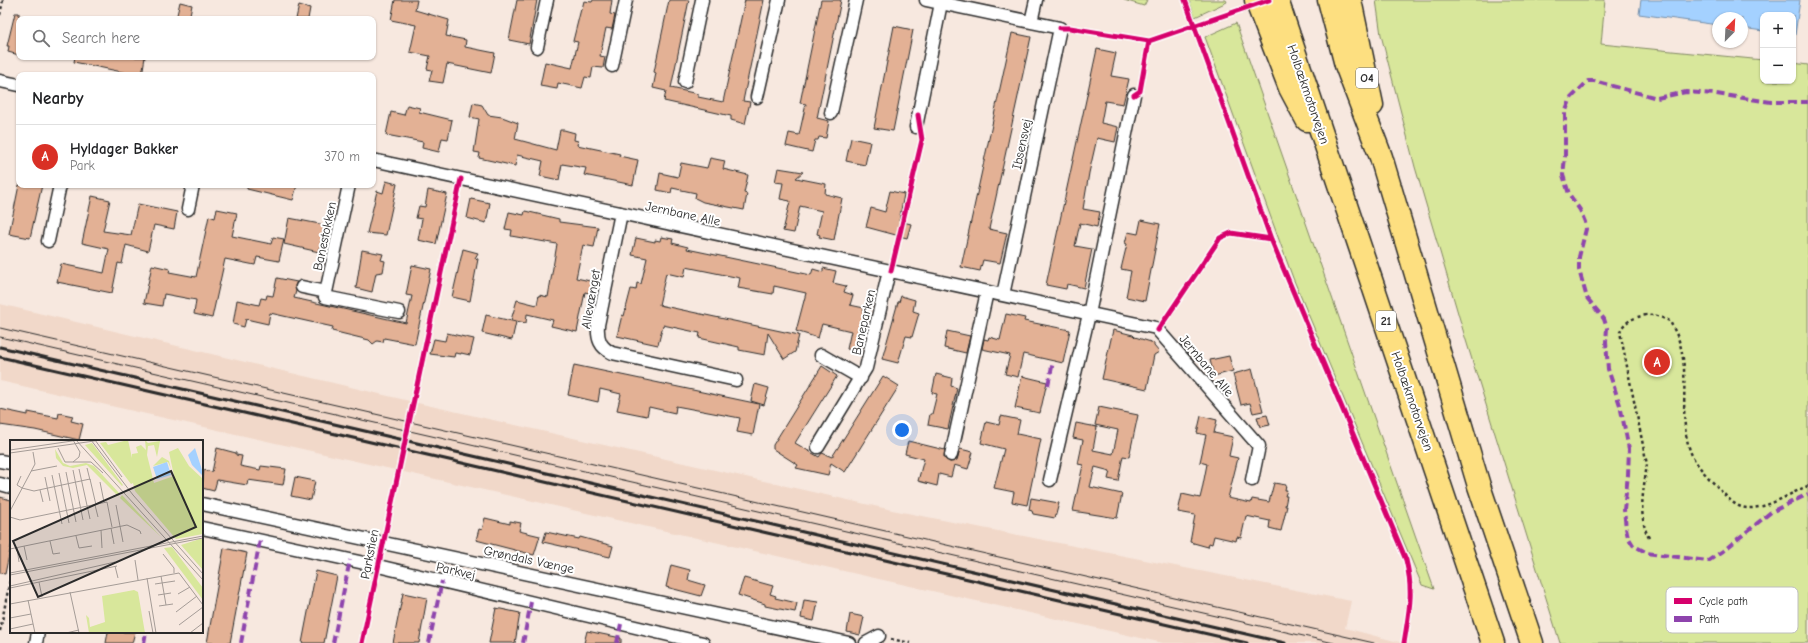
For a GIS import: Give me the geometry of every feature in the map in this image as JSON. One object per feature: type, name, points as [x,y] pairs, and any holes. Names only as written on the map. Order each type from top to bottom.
[{"type":"highway","points":[[1256,0],[1290,88],[1336,175]]},
{"type":"highway","name":"Holbækmotorvejen","points":[[1277,0],[1494,643]]},
{"type":"highway","points":[[1329,0],[1346,65],[1381,157],[1479,486],[1532,643]]},
{"type":"highway","name":"O4","points":[[1350,0],[1364,58],[1381,157]]},
{"type":"street","points":[[537,47],[547,0]]},
{"type":"street","points":[[612,66],[626,0]]},
{"type":"street","points":[[685,82],[702,0]]},
{"type":"street","points":[[757,97],[779,0]]},
{"type":"street","points":[[831,114],[856,0]]},
{"type":"street","name":"Ibsensvej","points":[[926,0],[945,2],[1060,28],[1003,295]]},
{"type":"street","points":[[1031,22],[1036,0]]},
{"type":"street","points":[[916,127],[945,2]]},
{"type":"street","points":[[0,82],[16,84]]},
{"type":"street","points":[[1050,480],[1089,314],[1134,95]]},
{"type":"street","name":"Jernbane Alle","points":[[376,161],[1152,327],[1158,330],[1259,446],[1252,480]]},
{"type":"street","points":[[48,241],[59,188]]},
{"type":"street","points":[[188,209],[192,188]]},
{"type":"street","name":"Banestokken","points":[[348,188],[325,297],[399,312]]},
{"type":"street","name":"Allevænget","points":[[621,214],[598,326],[599,340],[602,346],[612,353],[736,380]]},
{"type":"street","name":"Baneparken","points":[[818,447],[866,368],[889,271]]},
{"type":"street","name":"Banestokken","points":[[302,287],[326,292]]},
{"type":"street","points":[[951,455],[987,292]]},
{"type":"street","name":"Baneparken","points":[[821,355],[861,378]]},
{"type":"street","points":[[0,461],[10,463]]},
{"type":"street","points":[[0,484],[10,487]]},
{"type":"street","name":"Grøndals Vænge","points":[[203,504],[849,643]]},
{"type":"street","name":"Parkvej","points":[[203,528],[386,568],[703,643]]},
{"type":"street","points":[[36,643],[38,633]]},
{"type":"street","points":[[866,643],[879,636]]},
{"type":"path","points":[[0,15],[3,0]]},
{"type":"path","points":[[1649,538],[1643,528],[1642,517],[1647,464],[1620,332],[1625,324],[1640,316],[1650,314],[1662,318],[1670,322],[1674,328],[1680,342],[1683,358],[1685,422],[1690,451],[1708,477],[1730,500],[1737,506],[1752,508],[1763,506],[1808,486]]},
{"type":"path","points":[[0,631],[10,581]]},
{"type":"path","points":[[879,636],[910,643]]},
{"type":"shaded area","points":[[0,304],[422,404],[892,510],[1351,601],[1345,628],[1402,643],[1163,643],[0,381]]},
{"type":"green space","points":[[1124,0],[1147,0],[1144,6]]},
{"type":"green space","points":[[1189,0],[1226,0],[1227,2],[1195,17]]},
{"type":"green space","points":[[1376,0],[1605,0],[1601,44],[1760,60],[1760,84],[1796,84],[1796,63],[1808,65],[1808,643],[1560,643],[1465,337],[1415,167],[1381,35]]},
{"type":"green space","points":[[1236,23],[1434,589],[1422,585],[1293,278],[1205,37]]},
{"type":"water","points":[[1641,0],[1800,0],[1796,28],[1796,12],[1760,12],[1760,31],[1748,29],[1748,12],[1712,12],[1712,24],[1639,14]]},
{"type":"building","points":[[395,0],[417,0],[415,10],[449,20],[446,36],[466,40],[465,47],[495,53],[491,73],[447,64],[443,83],[429,81],[432,70],[427,69],[430,56],[410,52],[416,25],[391,20]]},
{"type":"building","points":[[517,0],[537,0],[529,44],[509,40]]},
{"type":"building","points":[[593,0],[612,0],[610,14],[615,15],[612,29],[606,28],[600,56],[605,57],[603,68],[593,67],[591,78],[585,77],[582,88],[558,83],[557,89],[540,86],[545,62],[572,68],[578,42],[573,41],[581,9],[584,1],[592,2]]},
{"type":"building","points":[[669,0],[689,0],[671,88],[698,94],[698,97],[723,102],[745,0],[764,0],[743,101],[750,102],[745,124],[731,120],[731,116],[664,101],[666,91],[653,88],[656,73],[654,72]]},
{"type":"building","points":[[821,0],[841,0],[817,118],[829,121],[826,138],[819,137],[818,140],[815,140],[812,152],[786,146],[789,133],[799,135],[806,104],[800,103]]},
{"type":"building","points":[[180,2],[192,5],[190,16],[177,16]]},
{"type":"building","points":[[299,5],[310,8],[309,16],[297,16]]},
{"type":"building","points":[[15,13],[19,13],[19,16],[16,16],[16,54],[8,52],[9,46],[7,46]]},
{"type":"building","points":[[894,26],[913,30],[893,131],[874,128]]},
{"type":"building","points":[[1012,33],[1031,37],[989,229],[1007,233],[1000,263],[983,260],[980,271],[961,267]]},
{"type":"building","points":[[1097,49],[1116,53],[1111,76],[1129,79],[1123,104],[1105,101],[1101,123],[1118,127],[1115,142],[1097,138],[1089,173],[1083,209],[1100,212],[1097,227],[1080,223],[1075,246],[1092,249],[1084,288],[1067,284],[1066,289],[1046,285]]},
{"type":"building","points":[[74,60],[144,60],[142,72],[122,72],[74,62]]},
{"type":"building","points":[[473,103],[482,105],[488,115],[502,117],[518,123],[515,139],[556,150],[560,130],[564,130],[575,133],[574,140],[578,141],[577,145],[620,154],[619,156],[638,160],[633,185],[584,175],[586,168],[562,164],[559,180],[540,176],[543,161],[517,155],[515,166],[479,158],[480,153],[474,152],[479,119],[470,117]]},
{"type":"building","points":[[407,105],[420,108],[419,112],[452,120],[448,139],[442,138],[439,152],[422,148],[423,142],[386,135],[391,112],[404,115]]},
{"type":"building","points":[[851,138],[870,142],[865,165],[846,161]]},
{"type":"building","points":[[710,158],[725,161],[723,169],[748,175],[744,193],[747,194],[744,210],[703,202],[695,198],[696,193],[672,188],[671,193],[657,190],[660,173],[678,177],[681,163],[707,168]]},
{"type":"building","points":[[778,168],[803,172],[796,178],[826,184],[825,194],[842,198],[834,240],[819,237],[820,235],[817,234],[822,211],[800,206],[794,233],[783,231],[790,201],[780,199],[783,183],[775,182]]},
{"type":"building","points":[[386,181],[397,184],[386,235],[367,233],[377,191],[383,193]]},
{"type":"building","points":[[18,188],[41,188],[30,238],[9,234]]},
{"type":"building","points":[[247,188],[296,188],[293,200]]},
{"type":"building","points":[[428,190],[447,194],[436,244],[418,240],[422,219],[416,218],[419,206],[425,207]]},
{"type":"building","points":[[890,191],[904,194],[899,221],[911,224],[907,238],[866,227],[871,208],[885,212]]},
{"type":"building","points":[[92,196],[110,200],[103,231],[131,235],[138,204],[177,212],[174,229],[154,225],[148,251],[126,245],[122,264],[118,263],[112,293],[57,282],[61,264],[104,273],[109,249],[82,243]]},
{"type":"building","points":[[471,199],[490,203],[486,223],[467,218]]},
{"type":"building","points":[[217,209],[237,213],[232,236],[271,244],[273,237],[284,239],[279,261],[257,257],[255,265],[225,259],[212,318],[194,314],[196,300],[164,294],[162,306],[144,303],[152,265],[170,269],[169,272],[196,277],[209,216],[215,218]]},
{"type":"building","points":[[525,211],[559,219],[559,222],[598,227],[594,247],[583,245],[576,278],[595,282],[592,294],[585,292],[577,332],[551,326],[553,320],[527,314],[526,323],[511,320],[517,300],[537,305],[539,295],[548,297],[557,244],[511,236],[512,230],[505,229],[509,212],[524,215]]},
{"type":"building","points":[[289,218],[325,225],[319,252],[284,244]]},
{"type":"building","points":[[1141,220],[1160,224],[1145,301],[1126,297],[1131,271],[1121,269],[1127,244],[1125,243],[1128,232],[1138,234]]},
{"type":"building","points":[[661,237],[673,239],[672,243],[688,247],[687,249],[811,275],[813,269],[823,272],[823,268],[836,271],[833,283],[846,286],[844,292],[853,295],[850,305],[864,308],[863,313],[869,314],[859,352],[847,349],[851,331],[822,324],[818,338],[796,331],[806,293],[774,286],[773,294],[738,288],[740,278],[686,267],[684,277],[666,273],[659,305],[799,335],[795,352],[784,359],[768,333],[765,355],[739,350],[739,347],[699,338],[700,333],[663,325],[658,345],[617,336],[622,315],[624,316],[631,289],[636,290],[637,283],[641,284],[647,258],[632,255],[636,238],[655,242],[655,240],[660,241]]},
{"type":"building","points":[[463,249],[478,253],[475,258],[478,259],[470,301],[452,297]]},
{"type":"building","points":[[362,250],[383,254],[381,260],[385,261],[383,272],[376,273],[372,292],[356,288]]},
{"type":"building","points":[[412,265],[431,269],[415,344],[384,338],[383,342],[377,341],[373,344],[369,340],[332,331],[333,327],[270,313],[268,324],[246,319],[244,327],[233,324],[237,300],[259,305],[261,298],[266,299],[267,295],[273,296],[277,278],[297,282],[295,286],[296,291],[294,298],[406,323],[412,296],[406,295]]},
{"type":"building","points":[[901,296],[915,300],[913,311],[919,313],[912,337],[906,336],[898,363],[882,359]]},
{"type":"building","points":[[1006,314],[1025,318],[1024,321],[1070,330],[1063,363],[1023,354],[1018,377],[1005,374],[1010,355],[982,349],[984,339],[988,340],[989,337],[1000,340]]},
{"type":"building","points":[[486,315],[516,322],[512,340],[482,333]]},
{"type":"building","points":[[1113,330],[1133,335],[1154,343],[1154,346],[1159,352],[1154,355],[1147,389],[1102,379]]},
{"type":"building","points":[[947,331],[970,336],[966,353],[944,348]]},
{"type":"building","points":[[447,333],[474,339],[470,355],[455,353],[454,357],[430,354],[434,339],[445,341]]},
{"type":"building","points":[[1229,356],[1233,371],[1214,376],[1210,360]]},
{"type":"building","points":[[574,365],[759,404],[753,435],[737,432],[740,418],[676,406],[675,413],[649,407],[647,416],[617,410],[621,394],[600,389],[598,402],[568,395]]},
{"type":"building","points":[[822,366],[837,376],[795,443],[819,457],[822,453],[832,457],[883,376],[899,386],[845,472],[831,463],[828,475],[796,468],[798,465],[773,449],[773,445]]},
{"type":"building","points":[[1252,369],[1263,411],[1253,413],[1250,403],[1241,405],[1233,374]]},
{"type":"building","points":[[936,374],[952,378],[951,386],[957,388],[948,429],[928,425],[937,394],[932,393]]},
{"type":"building","points":[[1022,376],[1047,382],[1040,413],[1015,408]]},
{"type":"building","points":[[755,384],[769,388],[764,405],[751,401]]},
{"type":"building","points":[[1099,407],[1138,415],[1129,457],[1123,456],[1118,481],[1108,479],[1110,471],[1095,467],[1090,487],[1122,494],[1117,518],[1073,511],[1083,465],[1078,464],[1083,440],[1073,438],[1076,423],[1097,427],[1093,450],[1113,454],[1118,430],[1095,425]]},
{"type":"building","points":[[0,409],[28,415],[28,412],[58,418],[59,413],[73,416],[71,421],[83,424],[79,440],[35,430],[0,425]]},
{"type":"building","points":[[1267,415],[1270,425],[1260,427],[1257,417]]},
{"type":"building","points":[[1001,416],[1020,420],[1017,434],[1041,439],[1027,505],[1012,502],[1014,492],[994,488],[1004,449],[981,443],[986,422],[999,425]]},
{"type":"building","points":[[1201,416],[1217,420],[1214,433],[1233,437],[1229,456],[1238,458],[1228,498],[1251,503],[1252,499],[1269,502],[1274,483],[1286,485],[1285,490],[1287,490],[1285,496],[1287,496],[1285,506],[1287,506],[1281,531],[1269,528],[1270,521],[1246,516],[1241,538],[1237,537],[1236,541],[1214,536],[1212,544],[1209,543],[1208,547],[1190,542],[1195,515],[1178,512],[1182,494],[1200,498],[1202,490],[1207,464],[1200,462],[1206,435],[1197,433]]},
{"type":"building","points":[[908,441],[945,450],[944,458],[950,462],[957,460],[960,449],[973,452],[968,469],[954,465],[951,477],[939,474],[937,486],[918,481],[924,459],[905,454]]},
{"type":"building","points":[[217,448],[242,456],[240,466],[260,470],[261,466],[286,469],[283,485],[248,480],[247,485],[217,480],[214,491],[203,488],[204,470],[212,472]]},
{"type":"building","points":[[295,477],[315,481],[311,500],[291,496]]},
{"type":"building","points":[[0,497],[10,500],[10,550],[5,574],[0,573]]},
{"type":"building","points":[[1031,498],[1059,503],[1055,518],[1033,514],[1032,511],[1029,510]]},
{"type":"building","points":[[485,518],[510,524],[510,521],[521,523],[519,531],[540,536],[534,555],[476,540],[479,529],[482,530]]},
{"type":"building","points":[[546,532],[579,539],[580,537],[613,546],[610,557],[543,542]]},
{"type":"building","points":[[224,548],[247,553],[230,643],[207,643]]},
{"type":"building","points":[[671,565],[690,570],[688,580],[705,585],[701,596],[666,587]]},
{"type":"building","points":[[316,571],[337,576],[324,643],[302,643]]},
{"type":"building","points":[[744,578],[773,586],[770,594],[776,596],[775,598],[797,603],[795,612],[765,606],[765,604],[738,595]]},
{"type":"building","points":[[403,593],[427,598],[419,643],[393,643]]},
{"type":"building","points":[[804,600],[818,602],[814,621],[801,618]]},
{"type":"building","points":[[496,608],[520,613],[515,643],[489,643]]},
{"type":"building","points":[[850,614],[864,617],[860,635],[847,632]]},
{"type":"building","points":[[587,631],[621,638],[621,643],[584,643]]},
{"type":"building","points":[[108,633],[135,633],[132,643],[106,643]]},
{"type":"tram line","points":[[0,328],[1374,643]]},
{"type":"tram line","points":[[0,337],[1334,643]]},
{"type":"railway","points":[[0,347],[1285,643]]},
{"type":"railway","points":[[0,357],[1247,643]]},
{"type":"marked path","points":[[1808,102],[1771,102],[1716,94],[1686,92],[1657,98],[1594,81],[1588,81],[1571,98],[1565,113],[1565,157],[1563,175],[1569,194],[1580,210],[1585,222],[1586,229],[1579,257],[1579,270],[1587,298],[1604,319],[1607,328],[1606,342],[1608,369],[1620,405],[1629,449],[1624,510],[1628,537],[1633,545],[1647,553],[1708,561],[1723,551],[1771,512],[1808,494]]},
{"type":"marked path","points":[[1048,385],[1053,362]]},
{"type":"marked path","points":[[241,643],[260,540]]},
{"type":"marked path","points":[[333,643],[350,560]]},
{"type":"marked path","points":[[429,643],[442,581]]},
{"type":"marked path","points":[[523,643],[531,602]]},
{"type":"marked path","points":[[617,643],[621,624]]},
{"type":"marked path","points":[[144,643],[146,633]]},
{"type":"cycle path","points":[[1185,0],[1271,239],[1406,560],[1410,582],[1410,602],[1404,643]]},
{"type":"cycle path","points":[[1134,95],[1140,91],[1149,41],[1269,0]]},
{"type":"cycle path","points":[[1060,28],[1070,28],[1149,41],[1155,39]]},
{"type":"cycle path","points":[[891,271],[922,140],[918,115]]},
{"type":"cycle path","name":"Parkstien","points":[[362,643],[461,179]]},
{"type":"cycle path","points":[[1158,330],[1220,238],[1231,233],[1271,239]]},
{"type":"place","name":"Hyldager Bakker","points":[[1657,362]]}]
